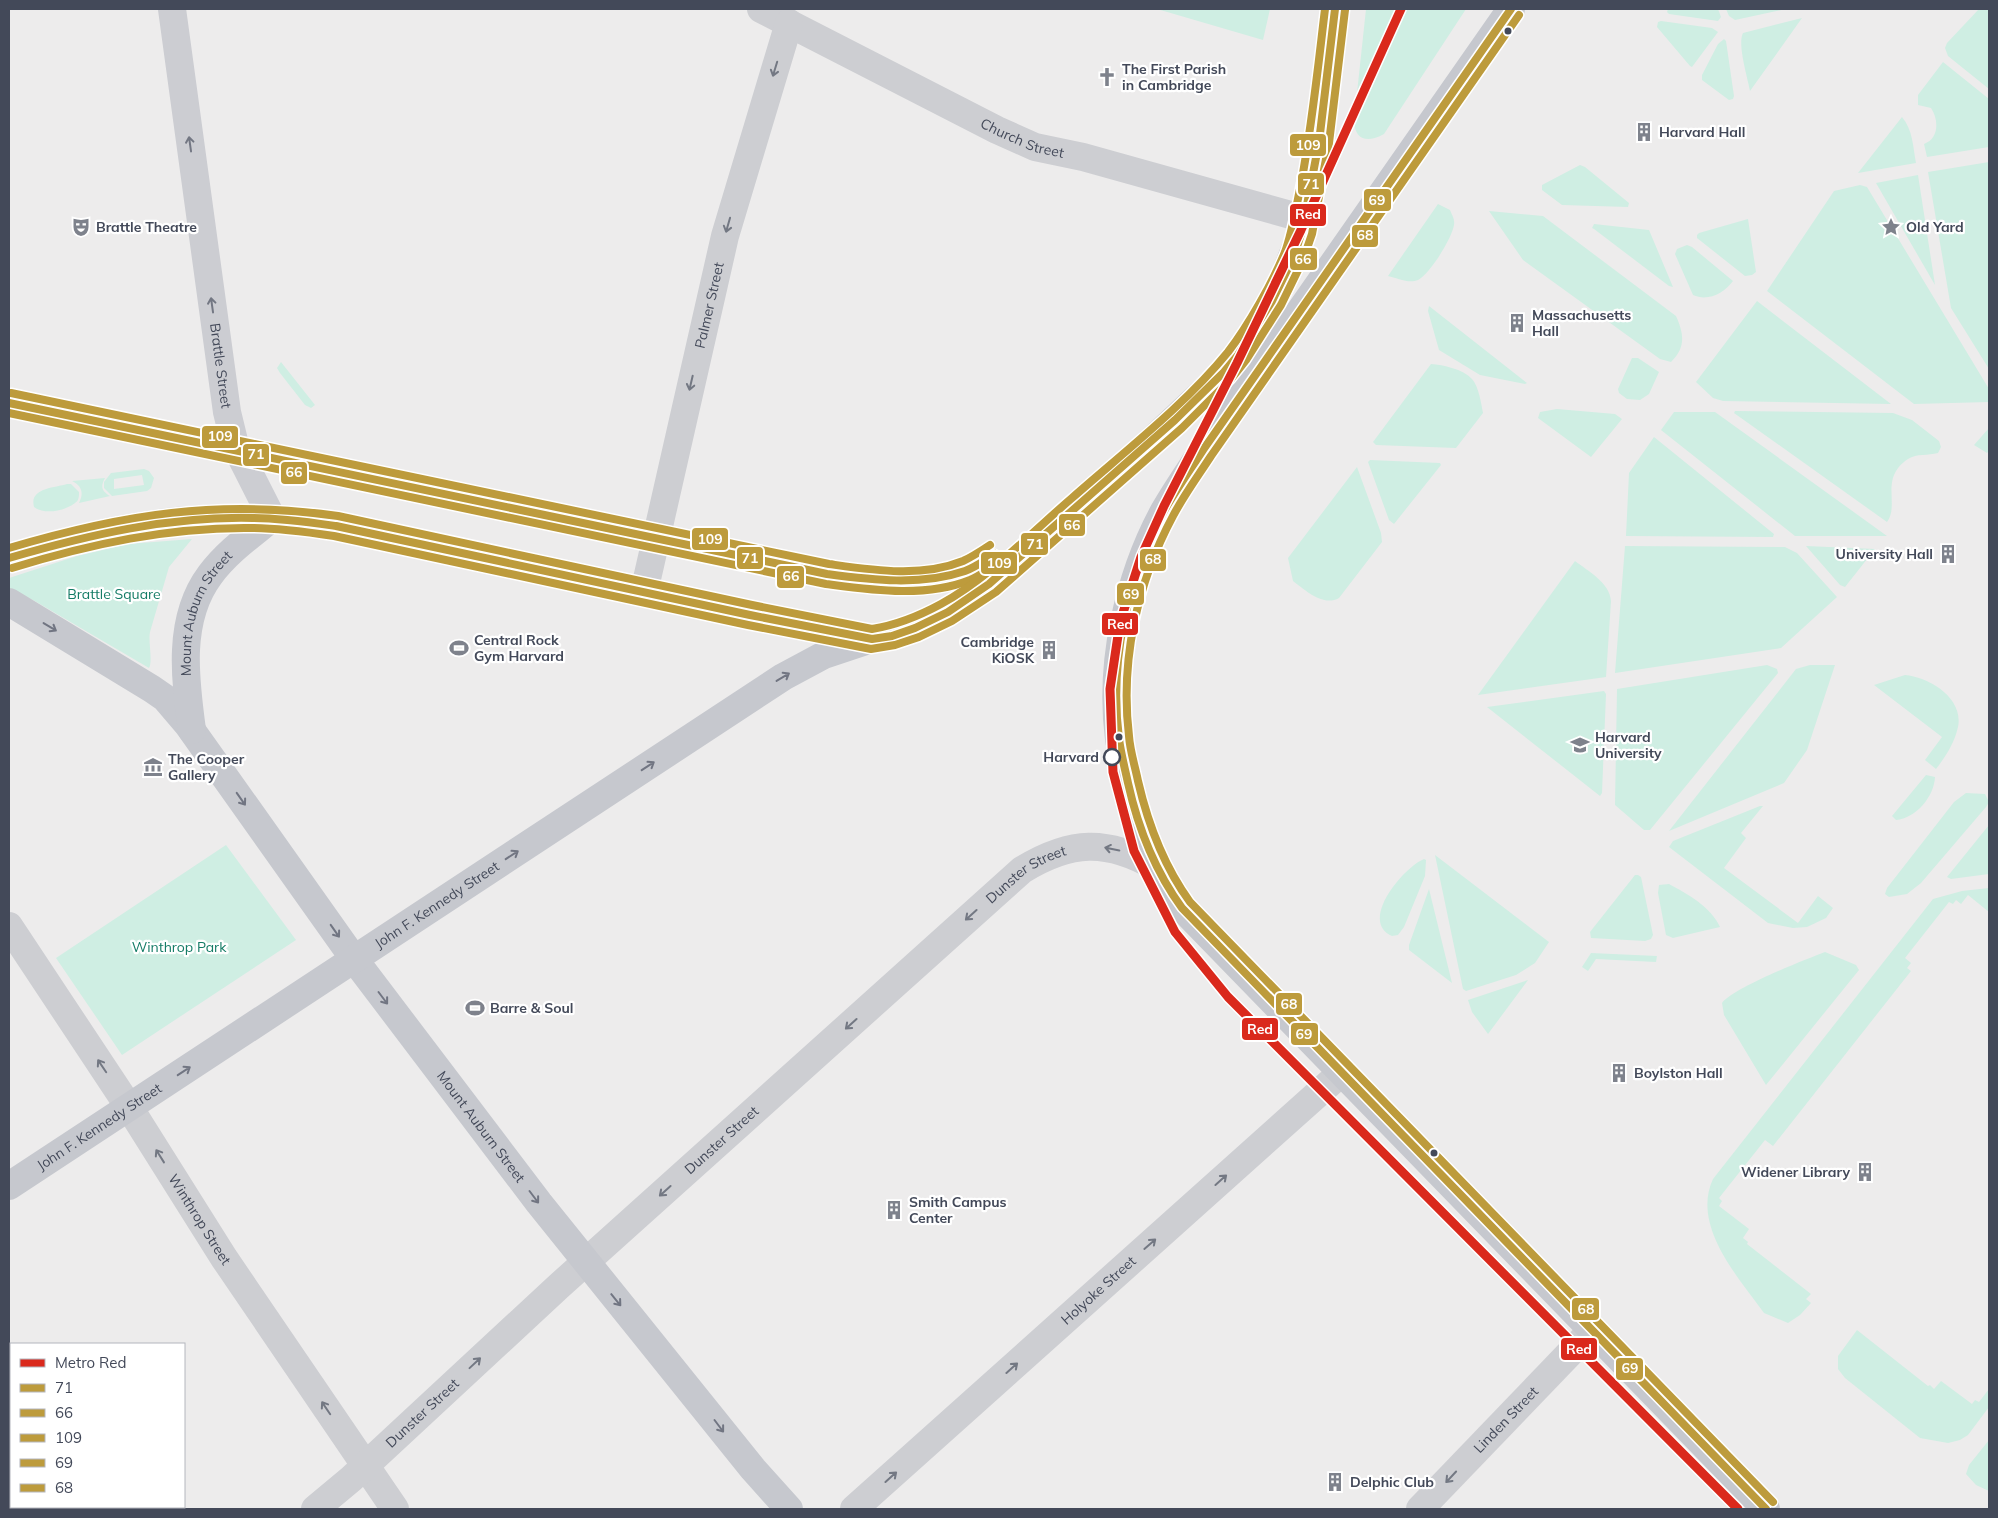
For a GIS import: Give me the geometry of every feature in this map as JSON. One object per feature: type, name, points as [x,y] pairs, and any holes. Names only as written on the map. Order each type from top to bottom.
[{"type":"main road","name":"Brattle Street","points":[[172,9],[227,412],[235,445],[272,518]]},
{"type":"main road","points":[[1224,372],[1251,336],[1272,301],[1294,256],[1305,219],[1320,142],[1335,9]]},
{"type":"main road","points":[[1511,9],[1317,286],[1169,503],[1147,548],[1131,594],[1119,650],[1117,712],[1119,737],[1138,819],[1156,868],[1182,908],[1766,1509]]},
{"type":"main road","points":[[9,558],[83,536],[140,525],[192,519],[272,518],[336,526],[872,639],[892,636],[915,628],[948,612],[975,594],[1019,558],[1114,474],[1317,286]]},
{"type":"main road","name":"Mount Auburn Street","points":[[192,730],[188,701],[186,656],[187,635],[196,604],[205,582],[223,560],[272,518]]},
{"type":"main road","name":"Mount Auburn Street","points":[[9,602],[152,689],[175,708],[354,959],[586,1262],[681,1377],[753,1469],[789,1509]]},
{"type":"main road","name":"John F. Kennedy Street","points":[[9,1186],[783,677],[837,649],[872,639]]},
{"type":"street","name":"Church Street","points":[[761,9],[997,130],[1035,147],[1083,158],[1305,219]]},
{"type":"street","name":"Palmer Street","points":[[644,592],[725,236],[789,23]]},
{"type":"street","name":"Dunster Street","points":[[316,1509],[586,1262],[1022,870],[1055,853],[1092,846],[1124,852],[1140,858],[1156,868]]},
{"type":"street","name":"Winthrop Street","points":[[9,926],[129,1107],[224,1258],[395,1509]]},
{"type":"street","name":"Holyoke Street","points":[[854,1509],[1341,1073]]},
{"type":"street","name":"Linden Street","points":[[1420,1509],[1592,1330]]},
{"type":"green space","points":[[1157,9],[1270,9],[1263,40]]},
{"type":"green space","points":[[1366,9],[1466,9],[1384,134],[1373,139],[1360,136],[1355,128],[1354,121]]},
{"type":"green space","points":[[1668,9],[1718,9],[1721,17],[1718,21],[1669,14],[1667,12]]},
{"type":"green space","points":[[1726,9],[1786,9],[1735,20],[1729,16]]},
{"type":"green space","points":[[1979,9],[1989,9],[1989,89],[1948,56],[1945,48],[1947,43]]},
{"type":"green space","points":[[1802,18],[1750,91],[1741,45],[1743,33]]},
{"type":"green space","points":[[1658,22],[1712,28],[1718,32],[1692,67],[1657,27]]},
{"type":"green space","points":[[1724,39],[1726,41],[1734,96],[1733,99],[1729,100],[1702,80],[1702,75],[1718,44]]},
{"type":"green space","points":[[1943,62],[1989,99],[1989,147],[1927,157],[1924,144],[1933,138],[1936,123],[1931,108],[1918,105],[1918,95]]},
{"type":"green space","points":[[1902,117],[1910,133],[1916,163],[1858,173]]},
{"type":"green space","points":[[1989,162],[1989,369],[1951,308],[1928,172]]},
{"type":"green space","points":[[1580,165],[1629,203],[1628,207],[1562,205],[1542,190],[1542,185]]},
{"type":"green space","points":[[1918,175],[1935,285],[1876,183]]},
{"type":"green space","points":[[1860,185],[1867,187],[1989,389],[1989,402],[1914,404],[1767,291],[1834,191]]},
{"type":"green space","points":[[1438,204],[1450,210],[1454,223],[1440,255],[1428,271],[1418,280],[1407,281],[1388,276]]},
{"type":"green space","points":[[1489,211],[1543,216],[1676,316],[1681,329],[1682,340],[1676,356],[1671,362],[1660,359],[1523,260]]},
{"type":"green space","points":[[1748,219],[1756,272],[1745,276],[1697,238],[1697,235]]},
{"type":"green space","points":[[1594,224],[1649,230],[1673,287],[1669,286],[1592,228]]},
{"type":"green space","points":[[1687,245],[1692,247],[1733,281],[1720,293],[1710,297],[1693,295],[1675,254],[1677,249]]},
{"type":"green space","points":[[1757,301],[1891,404],[1723,401],[1713,398],[1696,382]]},
{"type":"green space","points":[[1429,306],[1527,383],[1480,375],[1439,350],[1428,311]]},
{"type":"green space","points":[[1632,358],[1638,358],[1659,372],[1649,394],[1640,400],[1627,399],[1619,393],[1618,389]]},
{"type":"green space","points":[[281,362],[315,405],[311,408],[305,405],[280,373],[277,368]]},
{"type":"green space","points":[[1431,364],[1458,370],[1472,379],[1478,391],[1483,413],[1456,448],[1376,445],[1373,442]]},
{"type":"green space","points":[[1557,409],[1615,414],[1622,419],[1591,457],[1538,418],[1540,412]]},
{"type":"green space","points":[[1735,411],[1893,413],[1912,420],[1939,441],[1941,447],[1938,453],[1911,457],[1899,466],[1894,474],[1892,483],[1892,508],[1887,522],[1734,413]]},
{"type":"green space","points":[[1674,412],[1715,412],[1887,536],[1795,536],[1661,430]]},
{"type":"green space","points":[[1989,428],[1989,451],[1987,453],[1974,445]]},
{"type":"green space","points":[[1654,437],[1774,534],[1773,537],[1626,536],[1629,473]]},
{"type":"green space","points":[[1370,460],[1440,463],[1441,465],[1394,524],[1389,520],[1368,462]]},
{"type":"green space","points":[[1357,467],[1381,533],[1382,542],[1339,598],[1333,600],[1321,599],[1293,581],[1288,558]]},
{"type":"green space","points":[[144,469],[149,471],[154,478],[151,488],[147,491],[112,496],[104,488],[104,482],[111,473]],"holes":[[[142,475],[144,485],[114,489],[114,479]]]},
{"type":"green space","points":[[105,478],[103,489],[110,496],[79,503],[81,490],[72,481]]},
{"type":"green space","points":[[71,484],[79,492],[76,502],[71,506],[54,511],[43,511],[34,507],[33,501],[39,492]]},
{"type":"green space","name":"Brattle Square","points":[[192,539],[169,567],[150,632],[151,661],[149,668],[33,600],[9,590],[9,578],[77,556],[128,544]]},
{"type":"green space","points":[[1625,546],[1785,547],[1797,553],[1837,597],[1781,648],[1615,673]]},
{"type":"green space","points":[[1806,546],[1875,549],[1845,587],[1840,585]]},
{"type":"green space","points":[[1575,561],[1598,578],[1610,595],[1606,677],[1478,695]]},
{"type":"green space","points":[[1767,665],[1777,669],[1778,673],[1650,830],[1644,830],[1615,805],[1617,689]]},
{"type":"green space","points":[[1810,665],[1835,665],[1807,750],[1784,783],[1669,831],[1796,669]]},
{"type":"green space","points":[[1905,675],[1934,685],[1950,698],[1956,707],[1958,727],[1949,750],[1936,769],[1925,760],[1942,737],[1874,685]]},
{"type":"green space","points":[[1604,691],[1606,694],[1602,793],[1600,796],[1487,707]]},
{"type":"green space","points":[[1926,775],[1935,777],[1931,792],[1923,805],[1910,815],[1896,820],[1892,816]]},
{"type":"green space","points":[[1966,793],[1985,794],[1989,802],[1921,883],[1907,894],[1889,897],[1885,894],[1887,888],[1954,802]]},
{"type":"green space","points":[[1763,806],[1741,833],[1746,838],[1724,868],[1798,923],[1818,896],[1833,908],[1826,918],[1807,927],[1793,928],[1768,923],[1669,847],[1673,841]]},
{"type":"green space","points":[[1989,825],[1989,874],[1951,879],[1947,877]]},
{"type":"green space","name":"Winthrop Park","points":[[226,845],[296,940],[122,1055],[56,958]]},
{"type":"green space","points":[[1435,855],[1549,942],[1535,963],[1516,975],[1466,991],[1463,989]]},
{"type":"green space","points":[[1424,859],[1426,860],[1425,876],[1404,927],[1398,935],[1392,936],[1383,929],[1380,919],[1382,907],[1396,883],[1415,864]]},
{"type":"green space","points":[[1635,875],[1641,877],[1653,935],[1651,939],[1645,941],[1591,938],[1590,932]]},
{"type":"green space","points":[[1669,884],[1705,907],[1720,927],[1673,938],[1666,935],[1658,893],[1659,885]]},
{"type":"green space","points":[[1989,888],[1989,912],[1968,895],[1961,904],[1956,900],[1953,904],[1949,902],[1905,958],[1911,963],[1907,968],[1911,971],[1773,1146],[1765,1140],[1719,1198],[1722,1201],[1719,1206],[1749,1229],[1743,1238],[1748,1242],[1747,1244],[1811,1294],[1806,1299],[1811,1303],[1800,1315],[1788,1323],[1764,1313],[1731,1268],[1713,1233],[1708,1215],[1708,1197],[1713,1179],[1933,899],[1962,891]]},
{"type":"green space","points":[[1429,889],[1452,983],[1409,950],[1409,945]]},
{"type":"green space","points":[[1825,952],[1856,965],[1859,970],[1766,1085],[1724,1015],[1722,1003],[1754,982]]},
{"type":"green space","points":[[1591,953],[1657,956],[1656,962],[1596,959],[1588,971],[1582,967]]},
{"type":"green space","points":[[1528,980],[1488,1034],[1472,1012],[1468,1000]]},
{"type":"green space","points":[[1857,1330],[1934,1389],[1941,1381],[1972,1404],[1975,1400],[1979,1402],[1989,1389],[1989,1407],[1968,1435],[1960,1440],[1948,1443],[1920,1438],[1845,1378],[1838,1369],[1838,1356]]},
{"type":"green space","points":[[1989,1440],[1989,1491],[1976,1485],[1966,1474],[1969,1465]]},
{"type":"metro line","name":"Red","points":[[1401,9],[1301,230],[1237,363],[1164,506],[1141,557],[1120,622],[1110,689],[1113,772],[1134,851],[1175,932],[1228,997],[1738,1509]]},
{"type":"transit line","name":"109","points":[[9,548],[51,536],[132,518],[211,510],[294,511],[338,516],[872,629],[916,616],[959,593],[993,568],[1174,409],[1211,371],[1236,341],[1252,317],[1274,277],[1290,235],[1308,140],[1325,9]]},
{"type":"transit line","name":"71","points":[[9,558],[99,535],[160,524],[222,518],[284,519],[336,526],[750,615],[872,639],[892,636],[915,628],[948,612],[989,584],[1175,420],[1224,372],[1238,355],[1272,301],[1294,256],[1302,231],[1319,142],[1335,9]]},
{"type":"transit line","name":"69","points":[[1511,9],[1203,450],[1164,511],[1140,564],[1124,622],[1117,680],[1120,745],[1132,800],[1142,833],[1156,864],[1182,908],[1766,1509]]},
{"type":"transit line","name":"66","points":[[12,568],[71,551],[160,534],[220,528],[282,529],[334,536],[748,625],[871,649],[895,645],[919,637],[952,621],[996,592],[1182,428],[1231,379],[1246,360],[1281,305],[1303,260],[1312,234],[1329,143],[1345,10]]},
{"type":"transit line","name":"68","points":[[1519,15],[1211,456],[1173,516],[1150,568],[1134,623],[1127,679],[1130,747],[1142,797],[1158,844],[1172,874],[1190,902],[1773,1502]]},
{"type":"transit line","name":"109","points":[[11,393],[829,564],[896,571],[930,569],[963,561],[990,545]]},
{"type":"transit line","name":"71","points":[[9,403],[827,574],[879,580],[931,579],[965,571],[995,554]]},
{"type":"transit line","name":"66","points":[[9,413],[826,584],[898,591],[935,589],[953,586],[970,580],[1000,563]]},
{"type":"place","name":"The First Parish in Cambridge","points":[[1107,77]]},
{"type":"place","name":"Harvard Hall","points":[[1644,132]]},
{"type":"place","name":"Brattle Theatre","points":[[81,227]]},
{"type":"place","name":"Old Yard","points":[[1891,227]]},
{"type":"place","name":"Massachusetts Hall","points":[[1517,323]]},
{"type":"place","name":"University Hall","points":[[1948,554]]},
{"type":"place","name":"Central Rock Gym Harvard","points":[[459,648]]},
{"type":"place","name":"Cambridge KiOSK","points":[[1049,650]]},
{"type":"place","name":"Harvard University","points":[[1580,745]]},
{"type":"place","name":"Harvard","points":[[1112,757]]},
{"type":"place","name":"The Cooper Gallery","points":[[153,767]]},
{"type":"place","name":"Barre & Soul","points":[[475,1008]]},
{"type":"place","name":"Boylston Hall","points":[[1619,1073]]},
{"type":"place","name":"Widener Library","points":[[1865,1172]]},
{"type":"place","name":"Smith Campus Center","points":[[894,1210]]},
{"type":"place","name":"Delphic Club","points":[[1335,1482]]}]
